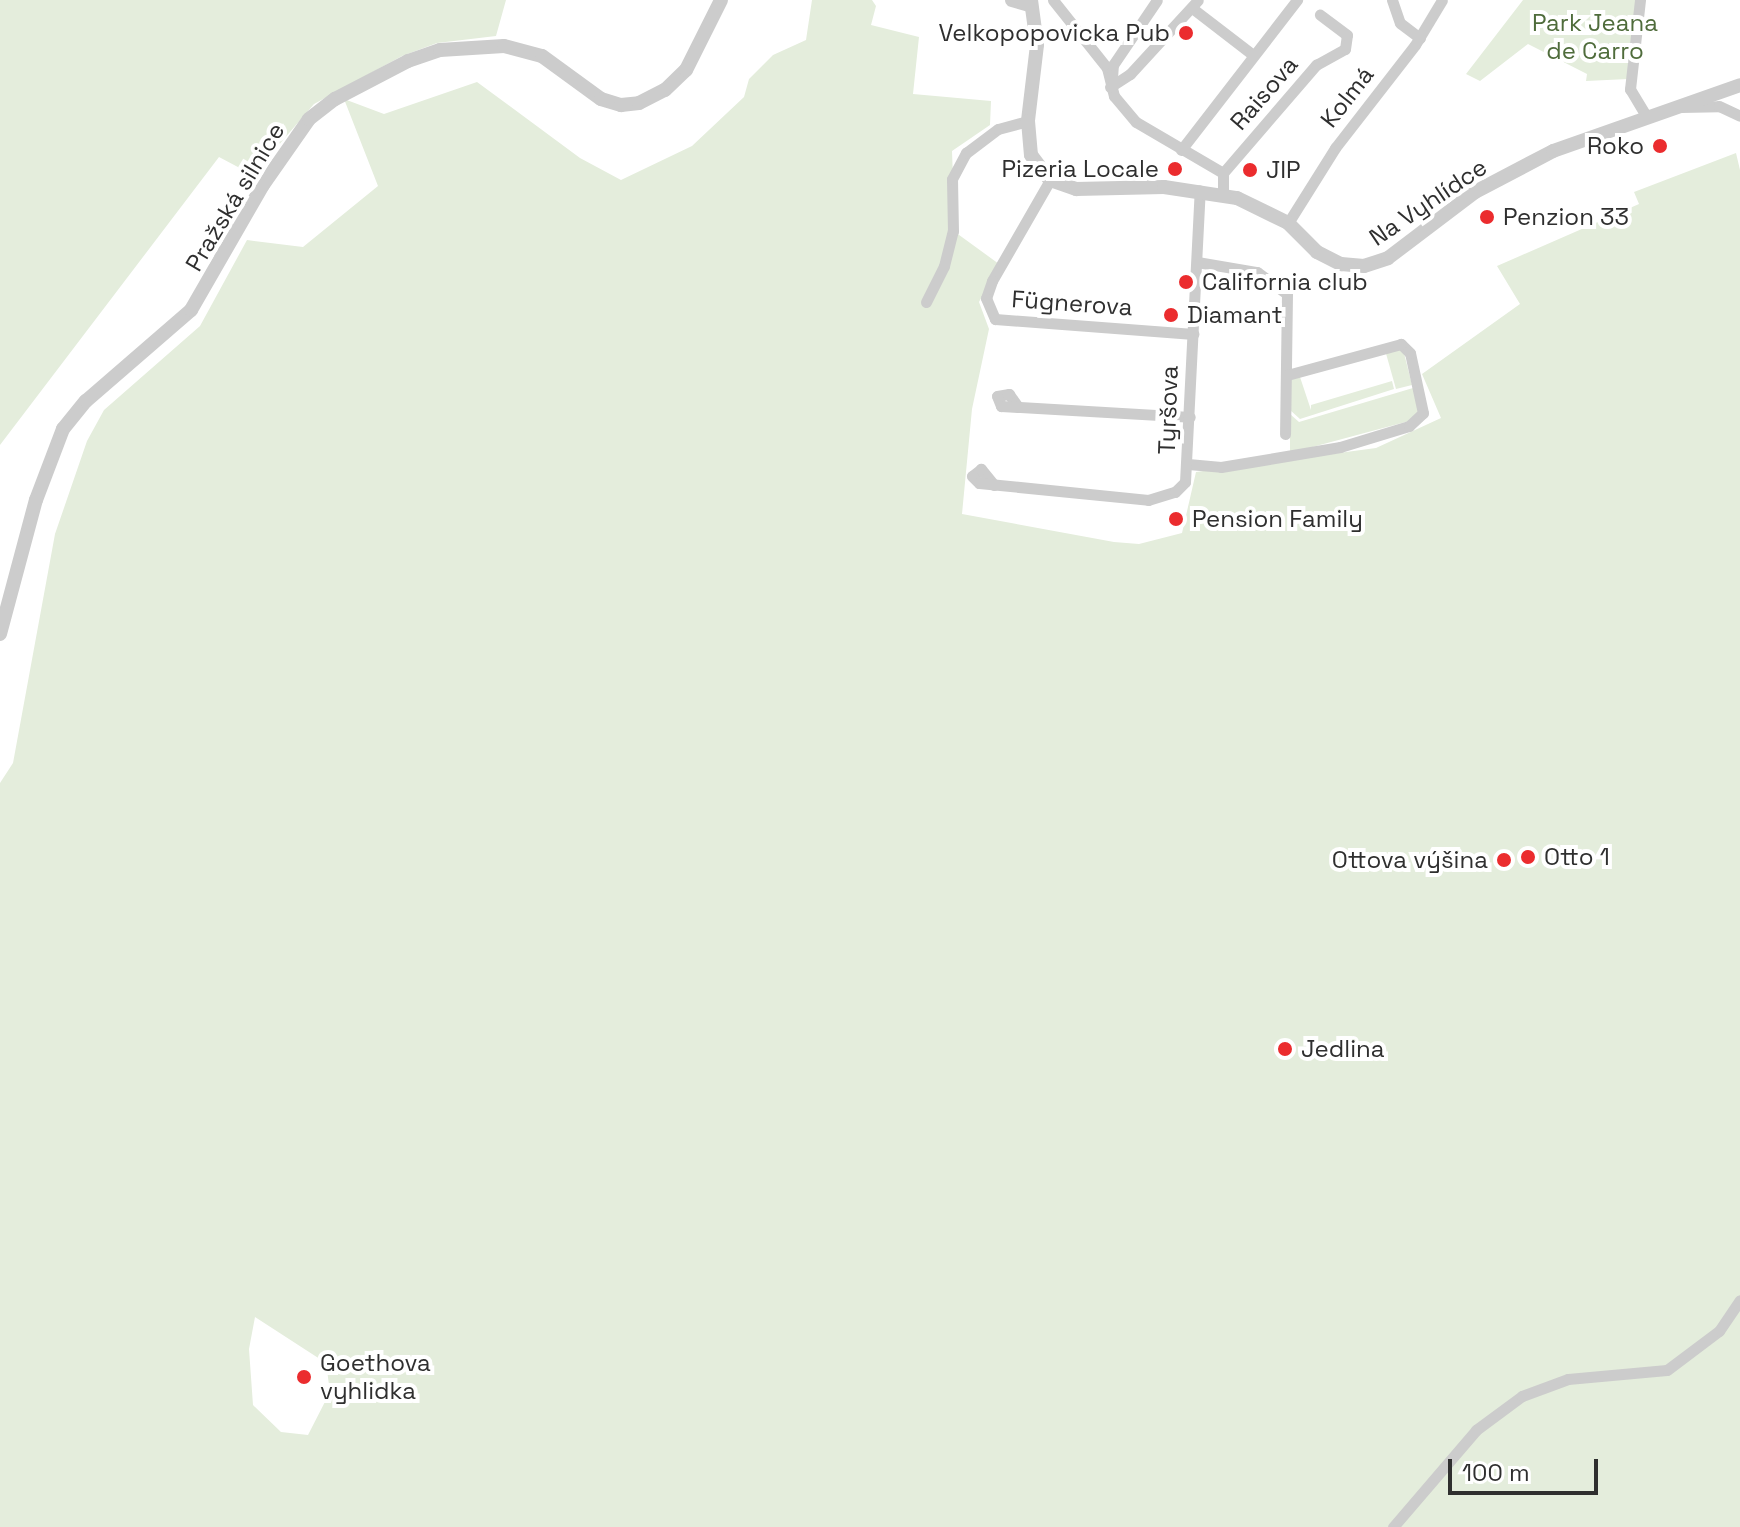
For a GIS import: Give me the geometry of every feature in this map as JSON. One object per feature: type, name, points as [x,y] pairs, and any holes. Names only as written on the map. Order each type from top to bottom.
[{"type":"street","name":"Pražská silnice","points":[[0,634],[36,500],[63,429],[86,401],[191,310],[263,185],[309,119],[335,99],[408,61],[440,50],[504,46],[542,56],[601,99],[639,103],[665,90],[686,70],[721,0]]},
{"type":"street","points":[[1012,0],[1030,2],[1037,45],[1028,121],[1031,155],[1050,180]]},
{"type":"street","points":[[1053,0],[1075,34],[1107,68],[1110,87],[1136,122],[1223,173],[1223,194]]},
{"type":"street","points":[[1110,87],[1113,65],[1157,0]]},
{"type":"street","name":"Raisova","points":[[1181,150],[1252,54],[1297,0]]},
{"type":"street","points":[[1392,0],[1400,23],[1420,38]]},
{"type":"street","name":"Kolmá","points":[[1288,223],[1335,148],[1420,38],[1442,0]]},
{"type":"street","points":[[1640,0],[1630,89],[1646,116]]},
{"type":"street","points":[[1110,87],[1130,74],[1195,4]]},
{"type":"street","name":"Raisova","points":[[1195,4],[1252,54]]},
{"type":"street","name":"Raisova","points":[[1223,173],[1316,65],[1345,49],[1347,35],[1320,15]]},
{"type":"street","name":"Na Vyhlídce","points":[[1050,180],[1076,189],[1200,190],[1223,194],[1288,223],[1317,252],[1341,264],[1376,264],[1475,192],[1553,151],[1676,105],[1740,85]]},
{"type":"street","points":[[1676,105],[1690,110],[1719,106],[1740,116]]},
{"type":"street","points":[[926,302],[944,266],[953,231],[952,179],[966,153],[998,129],[1028,121]]},
{"type":"street","name":"Fügnerova","points":[[1050,180],[992,281],[986,298],[995,319],[1193,334]]},
{"type":"street","name":"Tyršova","points":[[994,485],[1161,499],[1185,482],[1200,190]]},
{"type":"street","points":[[1197,262],[1257,272],[1283,288],[1287,375],[1285,434]]},
{"type":"street","points":[[1188,464],[1221,467],[1340,447],[1409,426],[1423,413],[1410,353],[1401,344],[1287,375]]},
{"type":"street","points":[[1018,407],[1190,417]]},
{"type":"street","points":[[1393,1527],[1476,1430],[1522,1396],[1568,1379],[1667,1370],[1719,1331],[1740,1300]]},
{"type":"green space","points":[[0,0],[506,0],[496,36],[437,43],[402,56],[314,104],[253,175],[219,157],[0,445]]},
{"type":"green space","points":[[812,0],[872,0],[876,6],[871,25],[919,37],[913,94],[991,101],[990,125],[952,151],[955,232],[999,264],[979,302],[989,329],[972,409],[962,514],[1114,542],[1139,544],[1182,533],[1196,472],[1376,448],[1441,418],[1422,374],[1520,304],[1497,266],[1639,204],[1634,192],[1736,153],[1740,170],[1740,1527],[0,1527],[0,783],[13,763],[55,534],[87,441],[104,410],[200,326],[247,240],[303,247],[378,186],[344,99],[384,114],[477,82],[580,158],[621,180],[692,146],[744,97],[749,79],[773,55],[806,40]],"holes":[[[255,1317],[326,1363],[330,1392],[308,1435],[281,1432],[253,1405],[249,1349]]]},
{"type":"green space","name":"Park Jeana de Carro","points":[[1523,0],[1636,0],[1628,79],[1586,81],[1587,74],[1528,44],[1480,81],[1466,74]]},
{"type":"green space","points":[[1403,349],[1412,385],[1396,389],[1385,350]]},
{"type":"green space","points":[[1299,374],[1311,410],[1311,405],[1392,381],[1394,389],[1300,419],[1290,410],[1290,379]]},
{"type":"green space","points":[[1413,388],[1420,407],[1413,420],[1290,453],[1290,414],[1299,422]]},
{"type":"place","name":"Velkopopovicka Pub","points":[[1186,33]]},
{"type":"place","name":"Roko","points":[[1660,146]]},
{"type":"place","name":"Pizeria Locale","points":[[1175,169]]},
{"type":"place","name":"JIP","points":[[1250,170]]},
{"type":"place","name":"Penzion 33","points":[[1487,217]]},
{"type":"place","name":"California club","points":[[1186,282]]},
{"type":"place","name":"Diamant","points":[[1171,315]]},
{"type":"place","name":"Pension Family","points":[[1176,519]]},
{"type":"place","name":"Otto 1","points":[[1528,857]]},
{"type":"place","name":"Ottova výšina","points":[[1504,860]]},
{"type":"place","name":"Jedlina","points":[[1285,1049]]},
{"type":"place","name":"Goethova vyhlidka","points":[[304,1377]]}]
